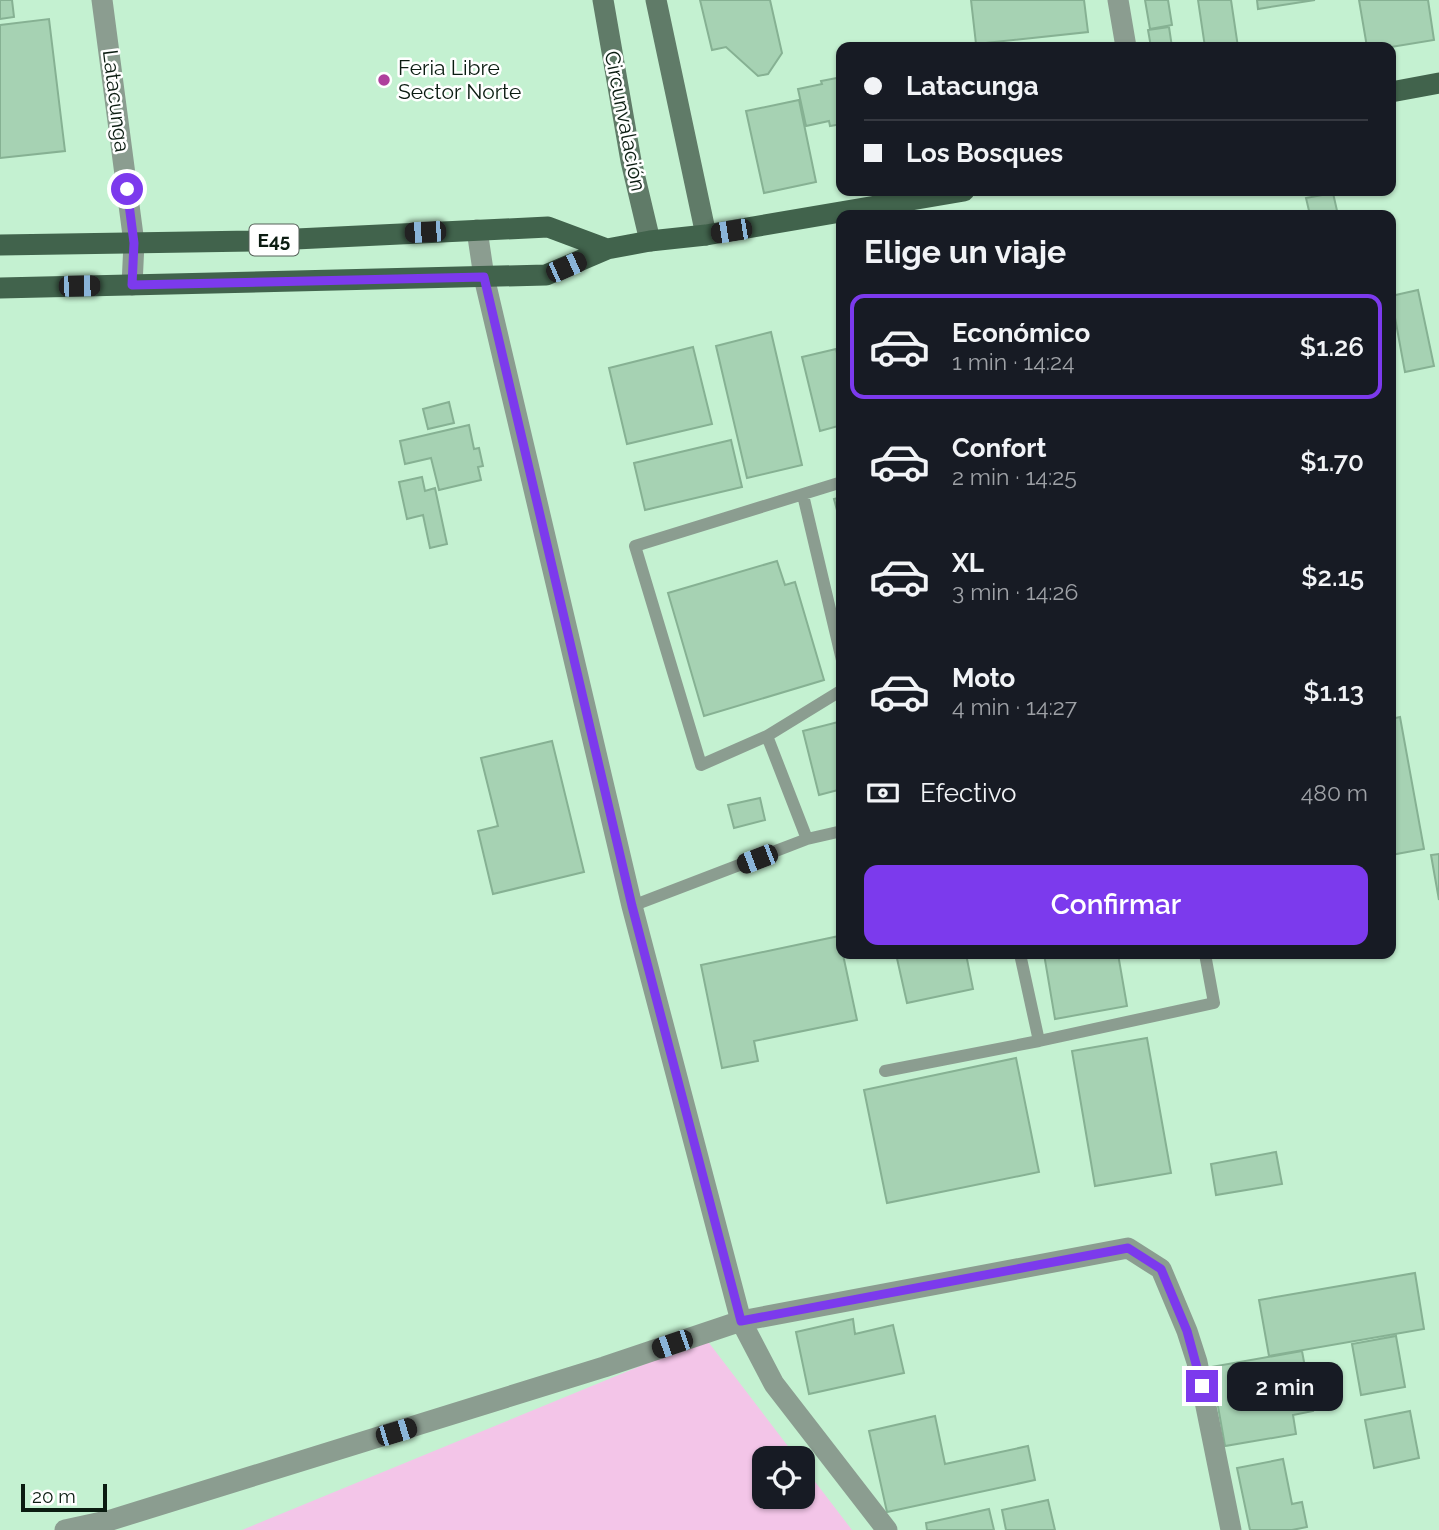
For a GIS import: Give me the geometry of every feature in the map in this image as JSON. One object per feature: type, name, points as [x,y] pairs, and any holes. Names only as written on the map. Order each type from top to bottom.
[{"type":"main road","name":"Circunvalación","points":[[603,0],[631,161],[650,241]]},
{"type":"main road","points":[[656,0],[706,235]]},
{"type":"main road","points":[[1396,91],[1439,83]]},
{"type":"main road","name":"E45","points":[[853,210],[935,196]]},
{"type":"main road","name":"E45","points":[[0,288],[546,275],[607,249],[836,213]]},
{"type":"main road","name":"E45","points":[[0,245],[253,241],[548,227],[607,249]]},
{"type":"street","name":"Latacunga","points":[[102,0],[134,243],[132,285]]},
{"type":"street","points":[[1118,0],[1125,42]]},
{"type":"street","points":[[477,230],[484,277],[632,906],[741,1321],[774,1384],[887,1530]]},
{"type":"street","points":[[65,1530],[111,1520],[591,1371],[741,1321],[1128,1248],[1161,1269],[1187,1331],[1231,1530]]},
{"type":"lane","points":[[836,484],[635,546],[701,765],[767,736],[836,694]]},
{"type":"lane","points":[[803,495],[836,635]]},
{"type":"lane","points":[[767,736],[807,839]]},
{"type":"lane","points":[[632,906],[807,839],[836,832]]},
{"type":"lane","points":[[1021,959],[1039,1041]]},
{"type":"lane","points":[[885,1071],[1214,1003],[1206,959]]},
{"type":"shaded area","points":[[706,1339],[788,1446],[752,1446],[752,1509],[815,1509],[815,1482],[852,1530],[242,1530]]},
{"type":"building","points":[[0,0],[12,0],[14,17],[0,19]]},
{"type":"building","points":[[700,0],[770,0],[782,53],[768,74],[758,76],[726,47],[712,50]]},
{"type":"building","points":[[971,0],[1084,0],[1088,32],[976,42]]},
{"type":"building","points":[[1145,0],[1168,0],[1172,25],[1150,29]]},
{"type":"building","points":[[1198,0],[1231,0],[1237,42],[1204,42]]},
{"type":"building","points":[[1257,0],[1315,0],[1258,9]]},
{"type":"building","points":[[1359,0],[1428,0],[1434,40],[1396,46],[1396,42],[1366,42]]},
{"type":"building","points":[[49,19],[65,151],[0,158],[0,25]]},
{"type":"building","points":[[1169,27],[1171,42],[1150,42],[1148,30]]},
{"type":"building","points":[[836,78],[836,125],[830,126],[829,121],[806,126],[798,89],[822,84],[821,81]]},
{"type":"building","points":[[799,100],[816,182],[764,193],[746,111]]},
{"type":"building","points":[[1334,196],[1337,210],[1309,210],[1306,198]]},
{"type":"building","points":[[1418,290],[1434,366],[1405,372],[1396,323],[1396,295]]},
{"type":"building","points":[[771,332],[802,465],[747,478],[716,346]]},
{"type":"building","points":[[693,347],[712,424],[627,444],[609,368]]},
{"type":"building","points":[[836,349],[836,427],[820,431],[802,357]]},
{"type":"building","points":[[449,402],[454,423],[428,429],[423,409]]},
{"type":"building","points":[[469,425],[474,449],[479,448],[483,466],[478,467],[481,480],[439,490],[431,458],[405,464],[400,441]]},
{"type":"building","points":[[731,440],[742,487],[645,510],[634,463]]},
{"type":"building","points":[[422,477],[425,491],[435,488],[447,544],[430,548],[423,515],[407,519],[399,482]]},
{"type":"building","points":[[777,561],[785,585],[795,582],[824,680],[704,716],[668,593]]},
{"type":"building","points":[[1400,717],[1424,849],[1396,854],[1396,718]]},
{"type":"building","points":[[836,723],[836,791],[819,795],[803,731]]},
{"type":"building","points":[[552,741],[584,872],[493,894],[478,831],[498,826],[481,758]]},
{"type":"building","points":[[760,798],[765,820],[734,828],[728,805]]},
{"type":"building","points":[[1439,854],[1439,900],[1431,855]]},
{"type":"building","points":[[836,937],[836,959],[844,959],[857,1020],[754,1041],[758,1061],[722,1068],[701,965]]},
{"type":"building","points":[[897,959],[967,959],[973,989],[907,1003]]},
{"type":"building","points":[[1045,959],[1119,959],[1127,1006],[1055,1019]]},
{"type":"building","points":[[1147,1038],[1171,1173],[1095,1186],[1072,1051]]},
{"type":"building","points":[[1016,1058],[1039,1172],[887,1203],[864,1090]]},
{"type":"building","points":[[1276,1152],[1282,1184],[1216,1195],[1211,1164]]},
{"type":"building","points":[[1415,1273],[1424,1329],[1269,1356],[1259,1300]]},
{"type":"building","points":[[853,1319],[855,1334],[893,1325],[904,1373],[809,1394],[796,1332]]},
{"type":"building","points":[[1396,1336],[1405,1387],[1361,1395],[1352,1344]]},
{"type":"building","points":[[1302,1351],[1313,1411],[1293,1415],[1296,1434],[1225,1446],[1211,1367]]},
{"type":"building","points":[[1410,1411],[1419,1458],[1374,1468],[1365,1420]]},
{"type":"building","points":[[935,1416],[945,1464],[1028,1446],[1035,1480],[887,1512],[869,1431]]},
{"type":"building","points":[[1283,1459],[1292,1504],[1302,1502],[1307,1527],[1292,1530],[1250,1530],[1237,1468]]},
{"type":"building","points":[[1048,1500],[1055,1530],[1006,1530],[1002,1510]]},
{"type":"building","points":[[989,1509],[994,1530],[927,1530],[926,1523]]},
{"type":"place","name":"Feria Libre Sector Norte","points":[[384,80]]},
{"type":"route","points":[[127,189],[134,243],[132,285],[484,277],[632,906],[741,1321],[1128,1248],[1161,1269],[1187,1331],[1202,1386]]}]
